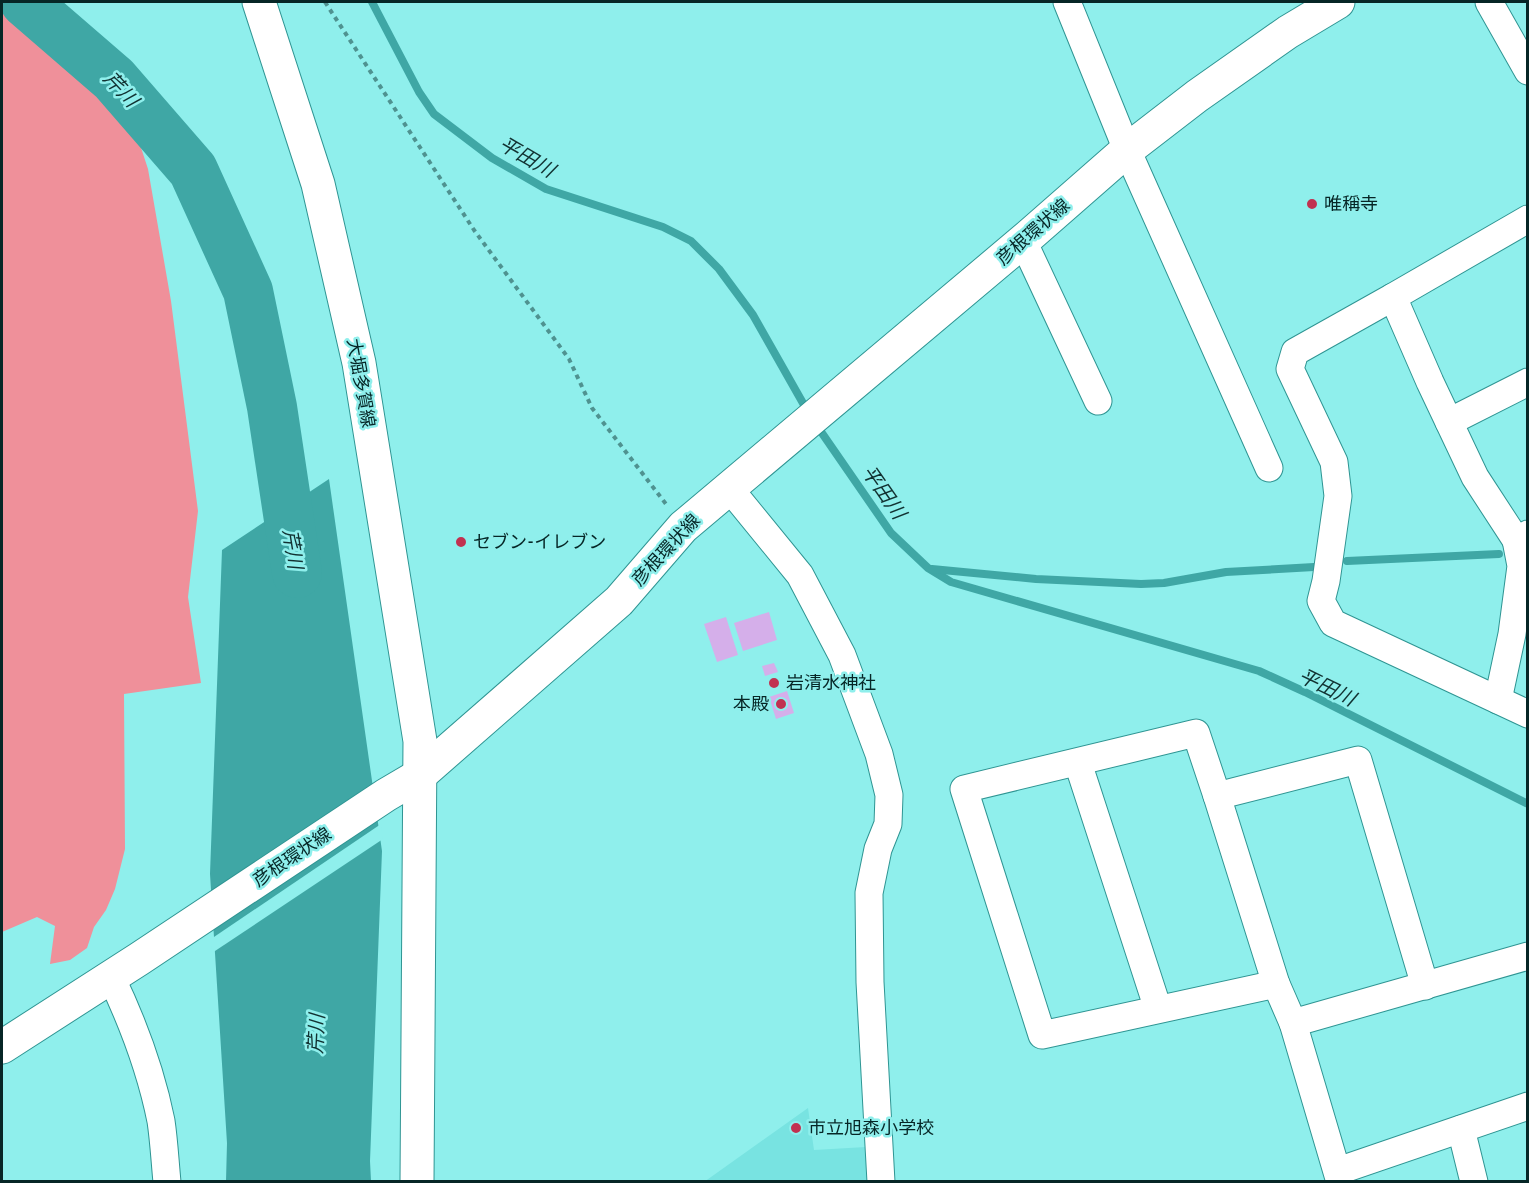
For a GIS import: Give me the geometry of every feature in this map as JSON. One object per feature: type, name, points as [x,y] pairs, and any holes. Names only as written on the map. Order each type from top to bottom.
[{"type":"main road","name":"大堀多賀線","points":[[259,2],[318,184],[359,363],[420,741],[417,1182]]},
{"type":"main road","name":"彦根環状線","points":[[2,1047],[420,775],[620,602],[683,527],[1023,241],[1127,150],[1225,76],[1288,32],[1338,2]]},
{"type":"street","points":[[1066,2],[1127,150],[1269,468]]},
{"type":"street","points":[[1489,2],[1527,71]]},
{"type":"street","points":[[1527,219],[1295,352],[1290,369],[1334,462],[1338,496],[1321,601],[1333,623],[1527,714]]},
{"type":"street","points":[[1023,241],[1098,401]]},
{"type":"street","points":[[1393,297],[1475,477],[1522,537],[1521,566],[1512,634],[1498,700]]},
{"type":"street","points":[[1449,422],[1527,382]]},
{"type":"street","points":[[729,488],[800,575],[842,655],[879,754],[889,795],[888,824],[878,849],[869,892],[870,982],[882,1182]]},
{"type":"street","points":[[1276,984],[1042,1035],[964,789],[1196,733],[1276,984],[1293,1023],[1339,1176],[1527,1106]]},
{"type":"street","points":[[1217,796],[1358,760],[1425,987]]},
{"type":"street","points":[[1078,763],[1158,1009]]},
{"type":"street","points":[[1293,1023],[1527,956]]},
{"type":"street","points":[[111,977],[124,1004],[152,1082],[161,1124],[167,1182]]},
{"type":"street","points":[[1461,1129],[1474,1182]]},
{"type":"path","points":[[325,2],[474,230],[569,359],[592,408],[683,527]]},
{"type":"shaded area","points":[[2,11],[111,82],[127,105],[148,169],[171,301],[198,511],[188,597],[201,683],[124,694],[125,849],[115,889],[106,910],[94,927],[87,948],[70,960],[50,964],[55,926],[37,917],[2,932]]},
{"type":"shaded area","name":"市立旭森小学校","points":[[808,1108],[814,1150],[866,1147],[868,1181],[704,1182]]},
{"type":"water","points":[[329,479],[382,851],[371,1181],[226,1181],[227,1143],[210,874],[222,550]]},
{"type":"pier","points":[[381,824],[383,839],[212,953],[211,939]]},
{"type":"building","points":[[769,612],[777,640],[743,651],[734,623]]},
{"type":"building","points":[[726,617],[738,655],[717,662],[704,624]]},
{"type":"building","points":[[774,663],[778,672],[765,676],[762,666]]},
{"type":"building","name":"本殿","points":[[787,691],[794,713],[776,719],[769,697]]},
{"type":"waterway","name":"芹川","points":[[25,2],[114,79],[193,170],[248,291],[272,407],[297,573]]},
{"type":"waterway","name":"平田川","points":[[372,2],[419,92],[434,114],[492,158],[546,189],[663,227],[691,241],[719,269],[753,315],[808,412]]},
{"type":"waterway","name":"平田川","points":[[815,423],[891,533],[928,568],[951,582],[1259,671],[1528,804]]},
{"type":"waterway","points":[[1347,561],[1499,554]]},
{"type":"waterway","points":[[932,569],[1036,579],[1141,584],[1164,583],[1226,572],[1314,567]]},
{"type":"place","name":"唯稱寺","points":[[1312,204]]},
{"type":"place","name":"セブン-イレブン","points":[[461,542]]},
{"type":"place","name":"岩清水神社","points":[[774,683]]},
{"type":"place","name":"本殿","points":[[781,704]]},
{"type":"place","name":"市立旭森小学校","points":[[796,1128]]}]
